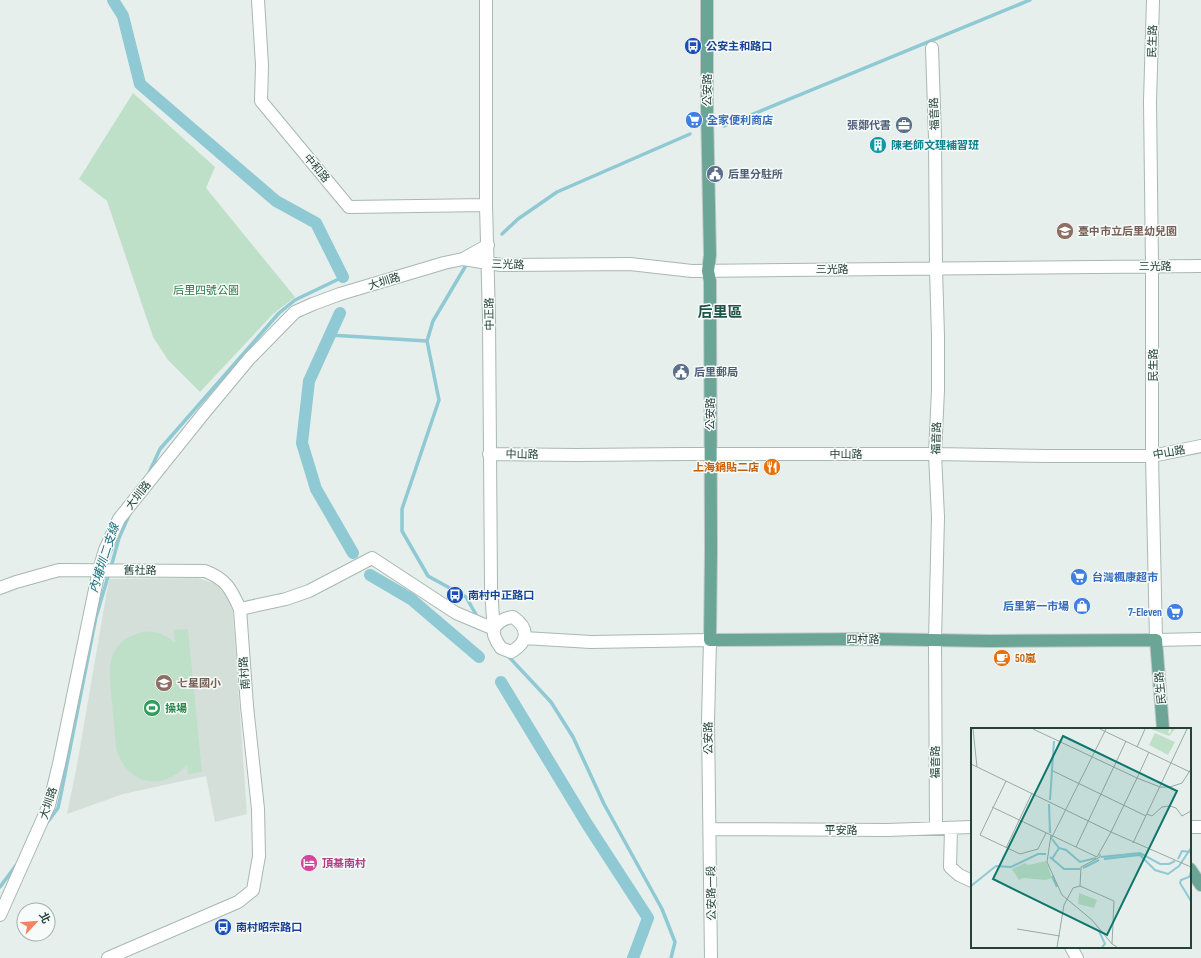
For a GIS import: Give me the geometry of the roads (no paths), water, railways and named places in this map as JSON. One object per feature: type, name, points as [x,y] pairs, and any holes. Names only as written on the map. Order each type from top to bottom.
[{"type":"main road","name":"公安路","points":[[707,0],[707,109],[710,255],[708,271],[710,289],[710,640]]},
{"type":"main road","name":"四村路","points":[[710,640],[1156,640]]},
{"type":"main road","name":"民生路","points":[[1156,640],[1163,728]]},
{"type":"main road","points":[[1191,870],[1201,885]]},
{"type":"street","name":"中和路","points":[[258,0],[262,65],[261,101],[349,207],[486,205]]},
{"type":"street","name":"中正路","points":[[486,0],[486,205],[488,245],[489,454],[491,587],[494,629]]},
{"type":"street","name":"民生路","points":[[1153,0],[1150,101],[1152,456],[1156,640]]},
{"type":"street","name":"福音路","points":[[932,48],[935,138],[938,390],[935,454],[938,524],[935,640],[936,828]]},
{"type":"street","name":"大圳路","points":[[0,915],[50,805],[99,570],[105,550],[119,519],[249,359],[295,312],[340,294],[444,263],[463,259],[488,245]]},
{"type":"street","name":"三光路","points":[[463,259],[488,264],[630,264],[692,271],[1201,266]]},
{"type":"street","name":"中山路","points":[[489,454],[935,454],[1152,456],[1201,446]]},
{"type":"street","points":[[240,609],[286,599],[310,591],[372,558],[456,613],[494,629]]},
{"type":"street","name":"舊社路","points":[[0,588],[59,570],[204,571],[215,575],[225,582],[233,593],[240,609]]},
{"type":"street","name":"南村路","points":[[108,958],[238,902],[253,890],[258,856],[258,809],[247,706],[240,609]]},
{"type":"street","points":[[513,617],[523,627],[525,633],[524,638],[520,646],[511,652],[501,648],[494,635],[494,629],[498,622],[513,617]]},
{"type":"street","name":"四村路","points":[[524,638],[591,642],[710,640]]},
{"type":"street","name":"四村路","points":[[1156,640],[1201,639]]},
{"type":"street","name":"公安路","points":[[710,640],[708,721],[710,829]]},
{"type":"street","name":"平安路","points":[[710,829],[887,830],[971,827]]},
{"type":"street","points":[[951,828],[950,867],[959,875],[971,881]]},
{"type":"street","name":"公安路一段","points":[[710,829],[711,958]]},
{"type":"street","points":[[1072,948],[1078,958]]},
{"type":"waterway","points":[[113,0],[123,16],[140,84],[276,201],[316,223],[343,277]]},
{"type":"waterway","points":[[724,126],[1030,0]]},
{"type":"waterway","points":[[502,234],[518,219],[557,192],[690,134]]},
{"type":"waterway","points":[[465,267],[433,321],[427,341],[439,400],[402,509],[402,531],[428,576],[466,597],[478,618]]},
{"type":"waterway","name":"內埔圳二支線","points":[[148,475],[160,449],[279,313],[295,300],[343,277]]},
{"type":"waterway","points":[[340,313],[309,381],[302,443],[316,489],[353,553]]},
{"type":"waterway","points":[[330,335],[427,341]]},
{"type":"waterway","name":"內埔圳二支線","points":[[111,567],[119,538],[130,513]]},
{"type":"waterway","name":"內埔圳二支線","points":[[46,824],[58,808],[96,617],[109,573]]},
{"type":"waterway","points":[[370,575],[411,599],[479,657]]},
{"type":"waterway","points":[[508,656],[551,702],[573,737],[604,804],[662,909],[675,942],[671,958]]},
{"type":"waterway","points":[[501,682],[587,824],[648,918],[633,958]]},
{"type":"waterway","name":"內埔圳二支線","points":[[0,887],[17,864]]},
{"type":"place","name":"公安主和路口","points":[[693,46]]},
{"type":"place","name":"全家便利商店","points":[[694,120]]},
{"type":"place","name":"張鄭代書","points":[[904,125]]},
{"type":"place","name":"陳老師文理補習班","points":[[878,145]]},
{"type":"place","name":"后里分駐所","points":[[715,174]]},
{"type":"place","name":"臺中市立后里幼兒園","points":[[1065,231]]},
{"type":"place","name":"后里郵局","points":[[681,372]]},
{"type":"place","name":"上海鍋貼二店","points":[[772,467]]},
{"type":"place","name":"台灣楓康超市","points":[[1079,577]]},
{"type":"place","name":"南村中正路口","points":[[455,595]]},
{"type":"place","name":"后里第一市場","points":[[1082,606]]},
{"type":"place","name":"7-Eleven","points":[[1175,612]]},
{"type":"place","name":"50嵐","points":[[1002,658]]},
{"type":"place","name":"七星國小","points":[[164,683]]},
{"type":"place","name":"操場","points":[[152,708]]},
{"type":"place","name":"頂基南村","points":[[309,863]]},
{"type":"place","name":"南村昭宗路口","points":[[223,927]]},
{"type":"district","name":"后里區","points":[[720,312]]},
{"type":"park label","name":"后里四號公園","points":[[206,290]]}]
